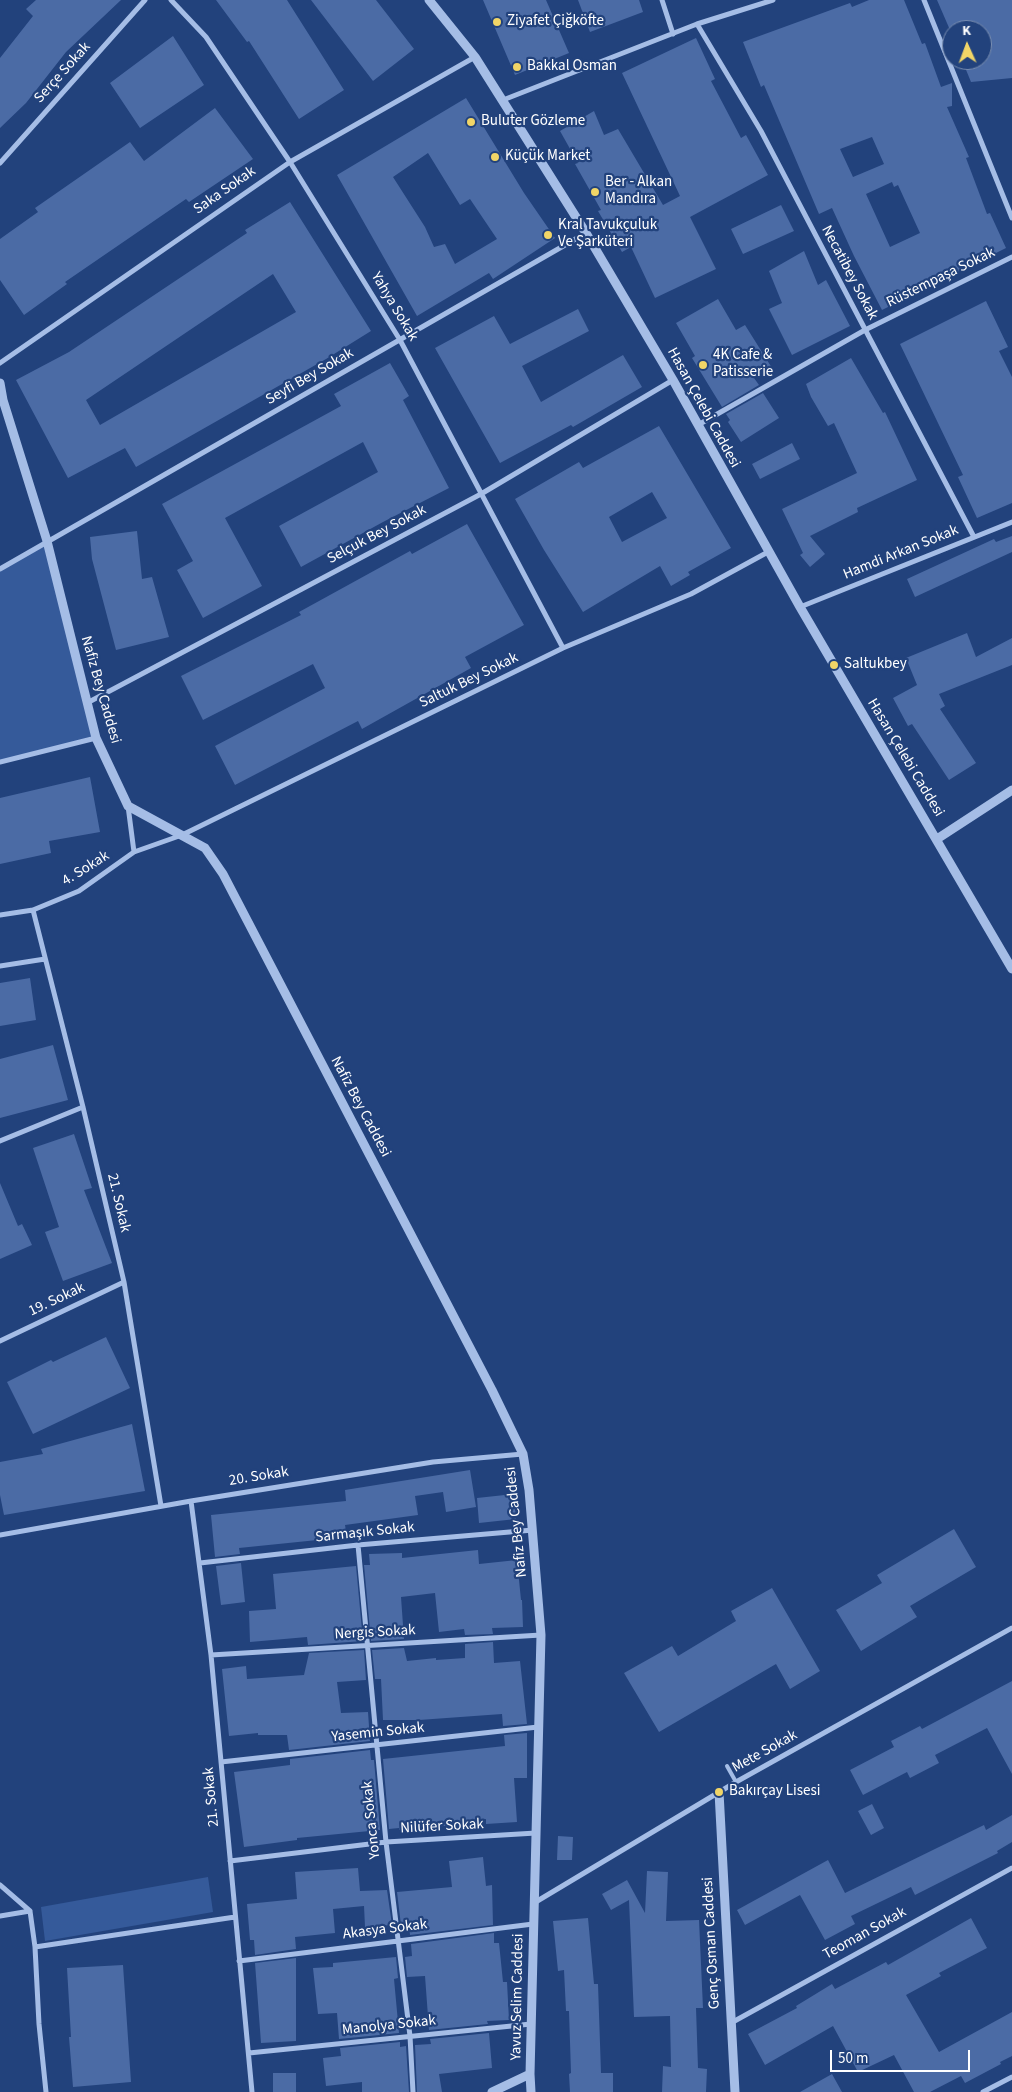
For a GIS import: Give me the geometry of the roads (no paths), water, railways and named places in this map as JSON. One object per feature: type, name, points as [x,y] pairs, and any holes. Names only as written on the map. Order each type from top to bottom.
[{"type":"street","name":"Serçe Sokak","points":[[0,162],[145,0]]},
{"type":"street","name":"Yahya Sokak","points":[[171,0],[206,36],[290,162],[400,340],[563,648]]},
{"type":"street","points":[[662,0],[673,34]]},
{"type":"street","points":[[503,100],[697,24],[773,0]]},
{"type":"street","points":[[924,0],[1012,218]]},
{"type":"street","name":"Hasan Çelebi Caddesi","points":[[431,1],[475,56],[586,233],[673,380],[768,552],[1012,970]]},
{"type":"street","name":"Necatibey Sokak","points":[[697,24],[761,132],[974,537]]},
{"type":"street","name":"Saka Sokak","points":[[0,363],[290,162],[475,56]]},
{"type":"street","name":"Seyfi Bey Sokak","points":[[0,569],[586,233]]},
{"type":"street","name":"Rüstempaşa Sokak","points":[[698,425],[865,330],[1012,257]]},
{"type":"street","name":"Selçuk Bey Sokak","points":[[87,702],[481,494],[673,380]]},
{"type":"street","name":"Nafiz Bey Caddesi","points":[[0,383],[2,401],[47,541],[96,738],[128,806],[205,848],[223,874],[523,1454],[533,1530],[541,1635],[534,1902]]},
{"type":"street","name":"Hamdi Arkan Sokak","points":[[800,607],[1012,522]]},
{"type":"street","name":"Saltuk Bey Sokak","points":[[182,835],[563,648],[691,594],[768,552]]},
{"type":"street","points":[[0,762],[96,738]]},
{"type":"street","points":[[937,840],[1012,790]]},
{"type":"street","points":[[128,806],[134,852]]},
{"type":"street","name":"4. Sokak","points":[[0,915],[33,910],[79,891],[134,852],[182,835]]},
{"type":"street","name":"21. Sokak","points":[[33,910],[83,1108],[124,1282],[161,1506]]},
{"type":"street","points":[[0,966],[45,959]]},
{"type":"street","points":[[0,1141],[83,1108]]},
{"type":"street","name":"19. Sokak","points":[[0,1341],[124,1282]]},
{"type":"street","name":"20. Sokak","points":[[0,1535],[161,1506],[433,1462],[523,1454]]},
{"type":"street","name":"21. Sokak","points":[[191,1501],[211,1655],[252,2092]]},
{"type":"street","name":"Sarmaşık Sokak","points":[[200,1563],[358,1545],[533,1530]]},
{"type":"street","name":"Yonca Sokak","points":[[358,1545],[366,1646],[386,1842],[410,2036],[413,2092]]},
{"type":"street","name":"Mete Sokak","points":[[534,1902],[718,1792],[1012,1628]]},
{"type":"street","name":"Nergis Sokak","points":[[211,1655],[541,1635]]},
{"type":"street","name":"Yasemin Sokak","points":[[221,1762],[538,1727]]},
{"type":"street","name":"Genç Osman Caddesi","points":[[718,1792],[735,2092]]},
{"type":"street","name":"Nilüfer Sokak","points":[[230,1861],[386,1842],[536,1833]]},
{"type":"street","name":"Teoman Sokak","points":[[730,2023],[1012,1868]]},
{"type":"street","points":[[0,1885],[30,1911],[35,1947],[39,2024],[46,2092]]},
{"type":"street","name":"Yavuz Selim Caddesi","points":[[531,2092],[534,1902]]},
{"type":"street","points":[[0,1916],[30,1911]]},
{"type":"street","points":[[35,1947],[235,1917]]},
{"type":"street","name":"Akasya Sokak","points":[[239,1961],[533,1924]]},
{"type":"street","name":"Manolya Sokak","points":[[249,2053],[531,2024]]},
{"type":"street","points":[[492,2092],[530,2074]]},
{"type":"street","points":[[983,2092],[1012,2077]]},
{"type":"lane","points":[[726,1766],[736,1782]]},
{"type":"place","name":"Ziyafet Çiğköfte","points":[[497,22]]},
{"type":"place","name":"Bakkal Osman","points":[[517,67]]},
{"type":"place","name":"Buluter Gözleme","points":[[471,122]]},
{"type":"place","name":"Küçük Market","points":[[495,157]]},
{"type":"place","name":"Ber - Alkan Mandıra","points":[[595,192]]},
{"type":"place","name":"Kral Tavukçuluk Ve Şarküteri","points":[[548,235]]},
{"type":"place","name":"4K Cafe & Patisserie","points":[[703,365]]},
{"type":"place","name":"Saltukbey","points":[[834,665]]},
{"type":"place","name":"Bakırçay Lisesi","points":[[719,1792]]}]
